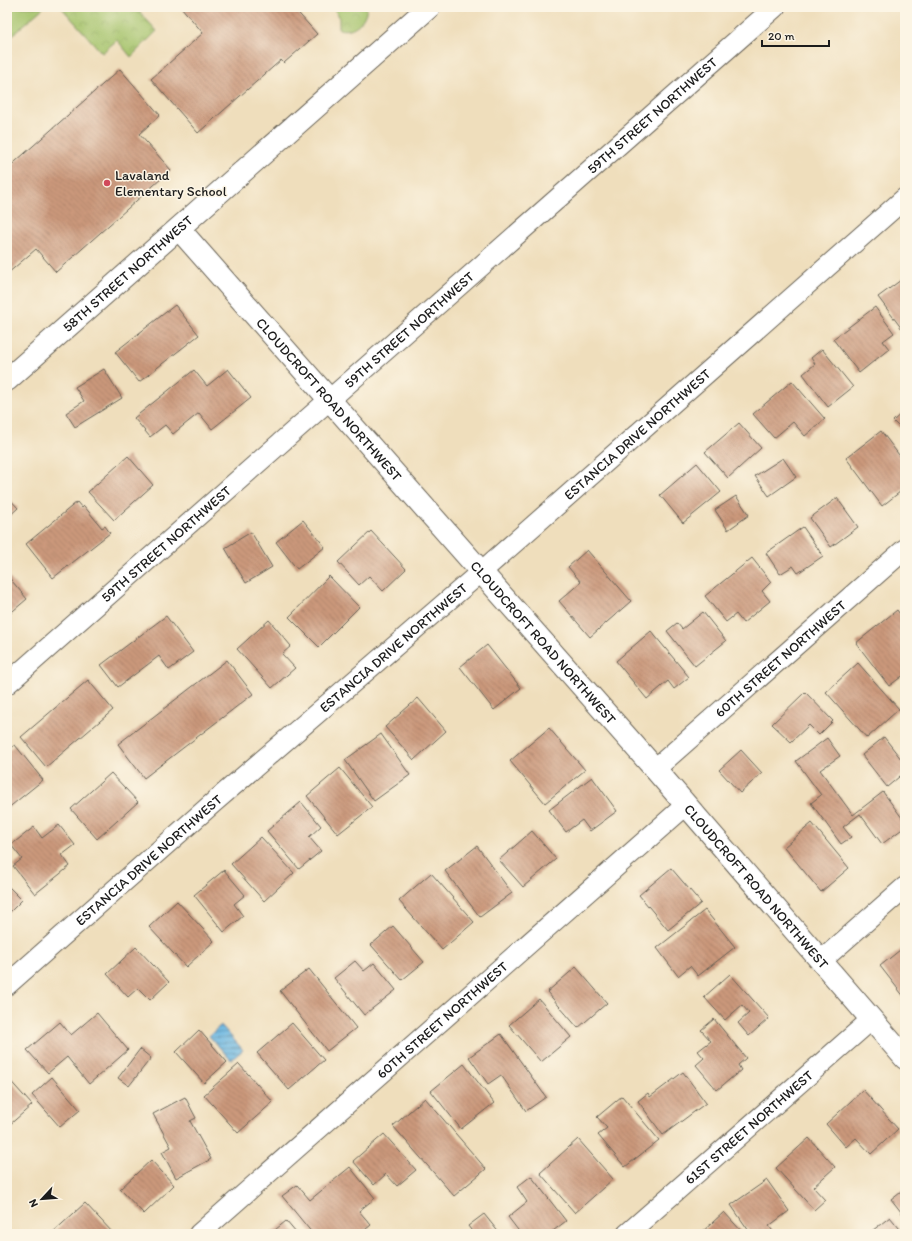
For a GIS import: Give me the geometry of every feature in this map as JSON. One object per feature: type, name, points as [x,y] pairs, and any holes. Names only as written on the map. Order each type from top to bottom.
[{"type":"street","name":"59TH STREET NORTHWEST","points":[[7,684],[774,7]]},
{"type":"street","name":"58TH STREET NORTHWEST","points":[[7,380],[179,229],[426,8]]},
{"type":"street","name":"ESTANCIA DRIVE NORTHWEST","points":[[7,985],[213,803],[481,572],[905,198]]},
{"type":"street","name":"CLOUDCROFT ROAD NORTHWEST","points":[[179,229],[686,805],[905,1058]]},
{"type":"street","name":"60TH STREET NORTHWEST","points":[[654,769],[905,549]]},
{"type":"street","name":"60TH STREET NORTHWEST","points":[[199,1234],[686,805]]},
{"type":"street","points":[[821,961],[905,887]]},
{"type":"street","name":"61ST STREET NORTHWEST","points":[[627,1234],[871,1020]]},
{"type":"green space","points":[[7,7],[44,7],[7,40]]},
{"type":"green space","points":[[61,7],[135,7],[157,31],[131,57],[117,40],[102,53]]},
{"type":"green space","points":[[332,7],[367,7],[364,17],[358,25],[344,30],[339,29],[339,16]]},
{"type":"water","points":[[221,1025],[243,1050],[231,1060],[209,1036]]},
{"type":"building","points":[[181,7],[293,7],[317,34],[284,63],[281,60],[198,133],[151,79],[203,33]]},
{"type":"building","points":[[120,69],[160,115],[139,134],[171,170],[56,272],[36,249],[7,274],[7,169]]},
{"type":"building","points":[[905,277],[905,333],[878,297]]},
{"type":"building","points":[[175,305],[199,335],[139,382],[115,352]]},
{"type":"building","points":[[875,307],[894,333],[883,341],[889,349],[859,373],[833,339]]},
{"type":"building","points":[[822,349],[853,387],[828,407],[803,374],[815,364],[811,358]]},
{"type":"building","points":[[104,369],[122,398],[75,427],[66,413],[84,401],[75,387]]},
{"type":"building","points":[[228,369],[251,398],[212,429],[199,413],[173,434],[165,425],[150,437],[134,418],[194,370],[207,386]]},
{"type":"building","points":[[792,381],[825,419],[805,436],[793,422],[774,438],[753,414]]},
{"type":"building","points":[[905,410],[905,433],[893,421]]},
{"type":"building","points":[[739,423],[761,448],[728,478],[705,452]]},
{"type":"building","points":[[881,431],[905,463],[905,488],[882,506],[846,458]]},
{"type":"building","points":[[128,456],[153,485],[114,520],[88,492]]},
{"type":"building","points":[[783,458],[796,477],[769,496],[755,476]]},
{"type":"building","points":[[697,463],[721,492],[683,523],[660,495]]},
{"type":"building","points":[[7,496],[18,508],[7,518]]},
{"type":"building","points":[[736,496],[749,515],[728,530],[715,510]]},
{"type":"building","points":[[837,498],[858,527],[831,547],[810,518]]},
{"type":"building","points":[[77,502],[82,508],[84,506],[102,528],[105,526],[110,533],[53,578],[26,544]]},
{"type":"building","points":[[303,520],[325,547],[297,569],[276,542]]},
{"type":"building","points":[[803,527],[823,556],[798,573],[793,566],[780,574],[766,553]]},
{"type":"building","points":[[371,531],[406,569],[383,591],[369,576],[359,585],[338,562]]},
{"type":"building","points":[[251,532],[272,567],[246,583],[225,548]]},
{"type":"building","points":[[587,550],[631,601],[590,637],[559,601],[581,582],[568,567]]},
{"type":"building","points":[[752,558],[771,582],[762,591],[770,601],[743,623],[736,614],[726,622],[705,596]]},
{"type":"building","points":[[7,575],[27,599],[7,616]]},
{"type":"building","points":[[329,576],[359,607],[319,647],[289,617]]},
{"type":"building","points":[[897,610],[905,621],[905,674],[889,686],[856,643]]},
{"type":"building","points":[[703,612],[726,641],[695,666],[667,631],[677,623],[682,629]]},
{"type":"building","points":[[166,616],[193,652],[169,670],[159,656],[118,687],[101,665]]},
{"type":"building","points":[[269,620],[291,646],[282,654],[295,668],[272,688],[237,649]]},
{"type":"building","points":[[651,631],[689,677],[674,689],[668,681],[647,699],[616,661]]},
{"type":"building","points":[[487,645],[521,688],[494,710],[460,667]]},
{"type":"building","points":[[227,660],[253,694],[144,778],[118,744]]},
{"type":"building","points":[[858,663],[899,709],[867,738],[826,692]]},
{"type":"building","points":[[88,680],[113,710],[46,767],[21,737]]},
{"type":"building","points":[[805,692],[833,721],[819,735],[809,725],[791,742],[772,724]]},
{"type":"building","points":[[418,698],[446,731],[414,760],[385,727]]},
{"type":"building","points":[[549,728],[585,770],[545,803],[510,761]]},
{"type":"building","points":[[381,734],[410,775],[374,801],[345,760]]},
{"type":"building","points":[[884,737],[905,764],[905,772],[887,787],[862,755]]},
{"type":"building","points":[[827,738],[840,756],[820,770],[853,815],[883,792],[905,822],[905,827],[882,844],[860,814],[843,827],[851,837],[841,844],[811,803],[821,795],[796,761]]},
{"type":"building","points":[[15,745],[43,780],[7,809],[7,751]]},
{"type":"building","points":[[741,750],[762,773],[740,793],[719,770]]},
{"type":"building","points":[[340,768],[372,807],[338,834],[307,796]]},
{"type":"building","points":[[111,773],[138,802],[97,839],[71,809]]},
{"type":"building","points":[[592,777],[617,811],[590,831],[582,820],[566,832],[549,810]]},
{"type":"building","points":[[301,802],[321,826],[309,837],[321,851],[299,869],[267,831]]},
{"type":"building","points":[[812,823],[849,868],[821,892],[784,847]]},
{"type":"building","points":[[59,825],[75,845],[62,855],[70,866],[35,894],[13,866],[22,859],[11,845],[34,827],[42,838]]},
{"type":"building","points":[[532,831],[556,859],[523,887],[499,860]]},
{"type":"building","points":[[261,837],[294,873],[264,901],[231,864]]},
{"type":"building","points":[[477,846],[512,893],[480,917],[445,871]]},
{"type":"building","points":[[671,868],[701,903],[668,930],[639,895]]},
{"type":"building","points":[[224,870],[245,895],[234,904],[243,916],[224,932],[194,895]]},
{"type":"building","points":[[431,873],[474,922],[442,950],[399,901]]},
{"type":"building","points":[[7,885],[22,900],[7,915]]},
{"type":"building","points":[[177,901],[214,941],[186,967],[149,927]]},
{"type":"building","points":[[705,910],[735,947],[698,976],[690,966],[678,976],[657,948]]},
{"type":"building","points":[[393,926],[424,962],[402,980],[371,945]]},
{"type":"building","points":[[905,946],[905,998],[880,966]]},
{"type":"building","points":[[136,947],[169,982],[150,1000],[138,988],[128,997],[107,974]]},
{"type":"building","points":[[355,961],[364,971],[374,963],[396,990],[364,1015],[334,978]]},
{"type":"building","points":[[576,967],[607,1003],[578,1028],[547,992]]},
{"type":"building","points":[[309,969],[356,1028],[327,1051],[280,991]]},
{"type":"building","points":[[730,974],[769,1018],[749,1036],[738,1023],[749,1013],[742,1005],[725,1020],[704,997]]},
{"type":"building","points":[[539,999],[571,1037],[541,1062],[509,1025]]},
{"type":"building","points":[[97,1013],[128,1050],[89,1084],[67,1057],[48,1073],[27,1050],[60,1022],[71,1035]]},
{"type":"building","points":[[714,1019],[746,1058],[738,1065],[741,1070],[717,1090],[696,1065],[704,1058],[698,1051],[711,1041],[701,1030]]},
{"type":"building","points":[[292,1023],[324,1060],[289,1090],[257,1053]]},
{"type":"building","points":[[199,1030],[227,1062],[204,1083],[176,1052]]},
{"type":"building","points":[[501,1034],[546,1097],[526,1111],[501,1075],[488,1084],[469,1057]]},
{"type":"building","points":[[140,1049],[151,1058],[129,1086],[118,1078]]},
{"type":"building","points":[[239,1064],[273,1102],[238,1133],[204,1095]]},
{"type":"building","points":[[464,1064],[494,1103],[461,1129],[431,1091]]},
{"type":"building","points":[[683,1072],[706,1103],[663,1135],[638,1101],[648,1093],[650,1097]]},
{"type":"building","points":[[7,1077],[32,1105],[7,1127]]},
{"type":"building","points":[[52,1077],[80,1110],[60,1127],[32,1095]]},
{"type":"building","points":[[863,1090],[898,1129],[871,1154],[856,1138],[846,1147],[826,1124]]},
{"type":"building","points":[[622,1096],[659,1140],[625,1167],[598,1135],[607,1128],[597,1117]]},
{"type":"building","points":[[185,1097],[196,1118],[190,1121],[211,1159],[176,1178],[162,1152],[171,1147],[153,1114]]},
{"type":"building","points":[[425,1098],[486,1169],[454,1196],[393,1126]]},
{"type":"building","points":[[384,1134],[416,1170],[397,1186],[386,1174],[374,1185],[353,1161]]},
{"type":"building","points":[[809,1138],[835,1167],[813,1187],[825,1200],[814,1210],[776,1168]]},
{"type":"building","points":[[578,1139],[613,1179],[575,1213],[540,1173]]},
{"type":"building","points":[[151,1160],[174,1185],[144,1214],[120,1189]]},
{"type":"building","points":[[350,1167],[375,1198],[359,1211],[371,1225],[360,1234],[313,1234],[282,1196],[297,1185],[310,1200]]},
{"type":"building","points":[[531,1176],[566,1221],[549,1234],[521,1234],[508,1217],[527,1202],[517,1187]]},
{"type":"building","points":[[767,1180],[789,1211],[769,1226],[775,1234],[751,1234],[731,1205]]},
{"type":"building","points":[[905,1188],[905,1217],[891,1199]]},
{"type":"building","points":[[85,1203],[114,1234],[51,1234]]},
{"type":"building","points":[[724,1212],[744,1234],[700,1234]]},
{"type":"building","points":[[484,1214],[500,1234],[474,1234],[468,1226]]},
{"type":"building","points":[[890,1217],[904,1234],[868,1234]]},
{"type":"building","points":[[286,1221],[297,1234],[270,1234]]},
{"type":"place","name":"Lavaland Elementary School","points":[[107,183]]}]
